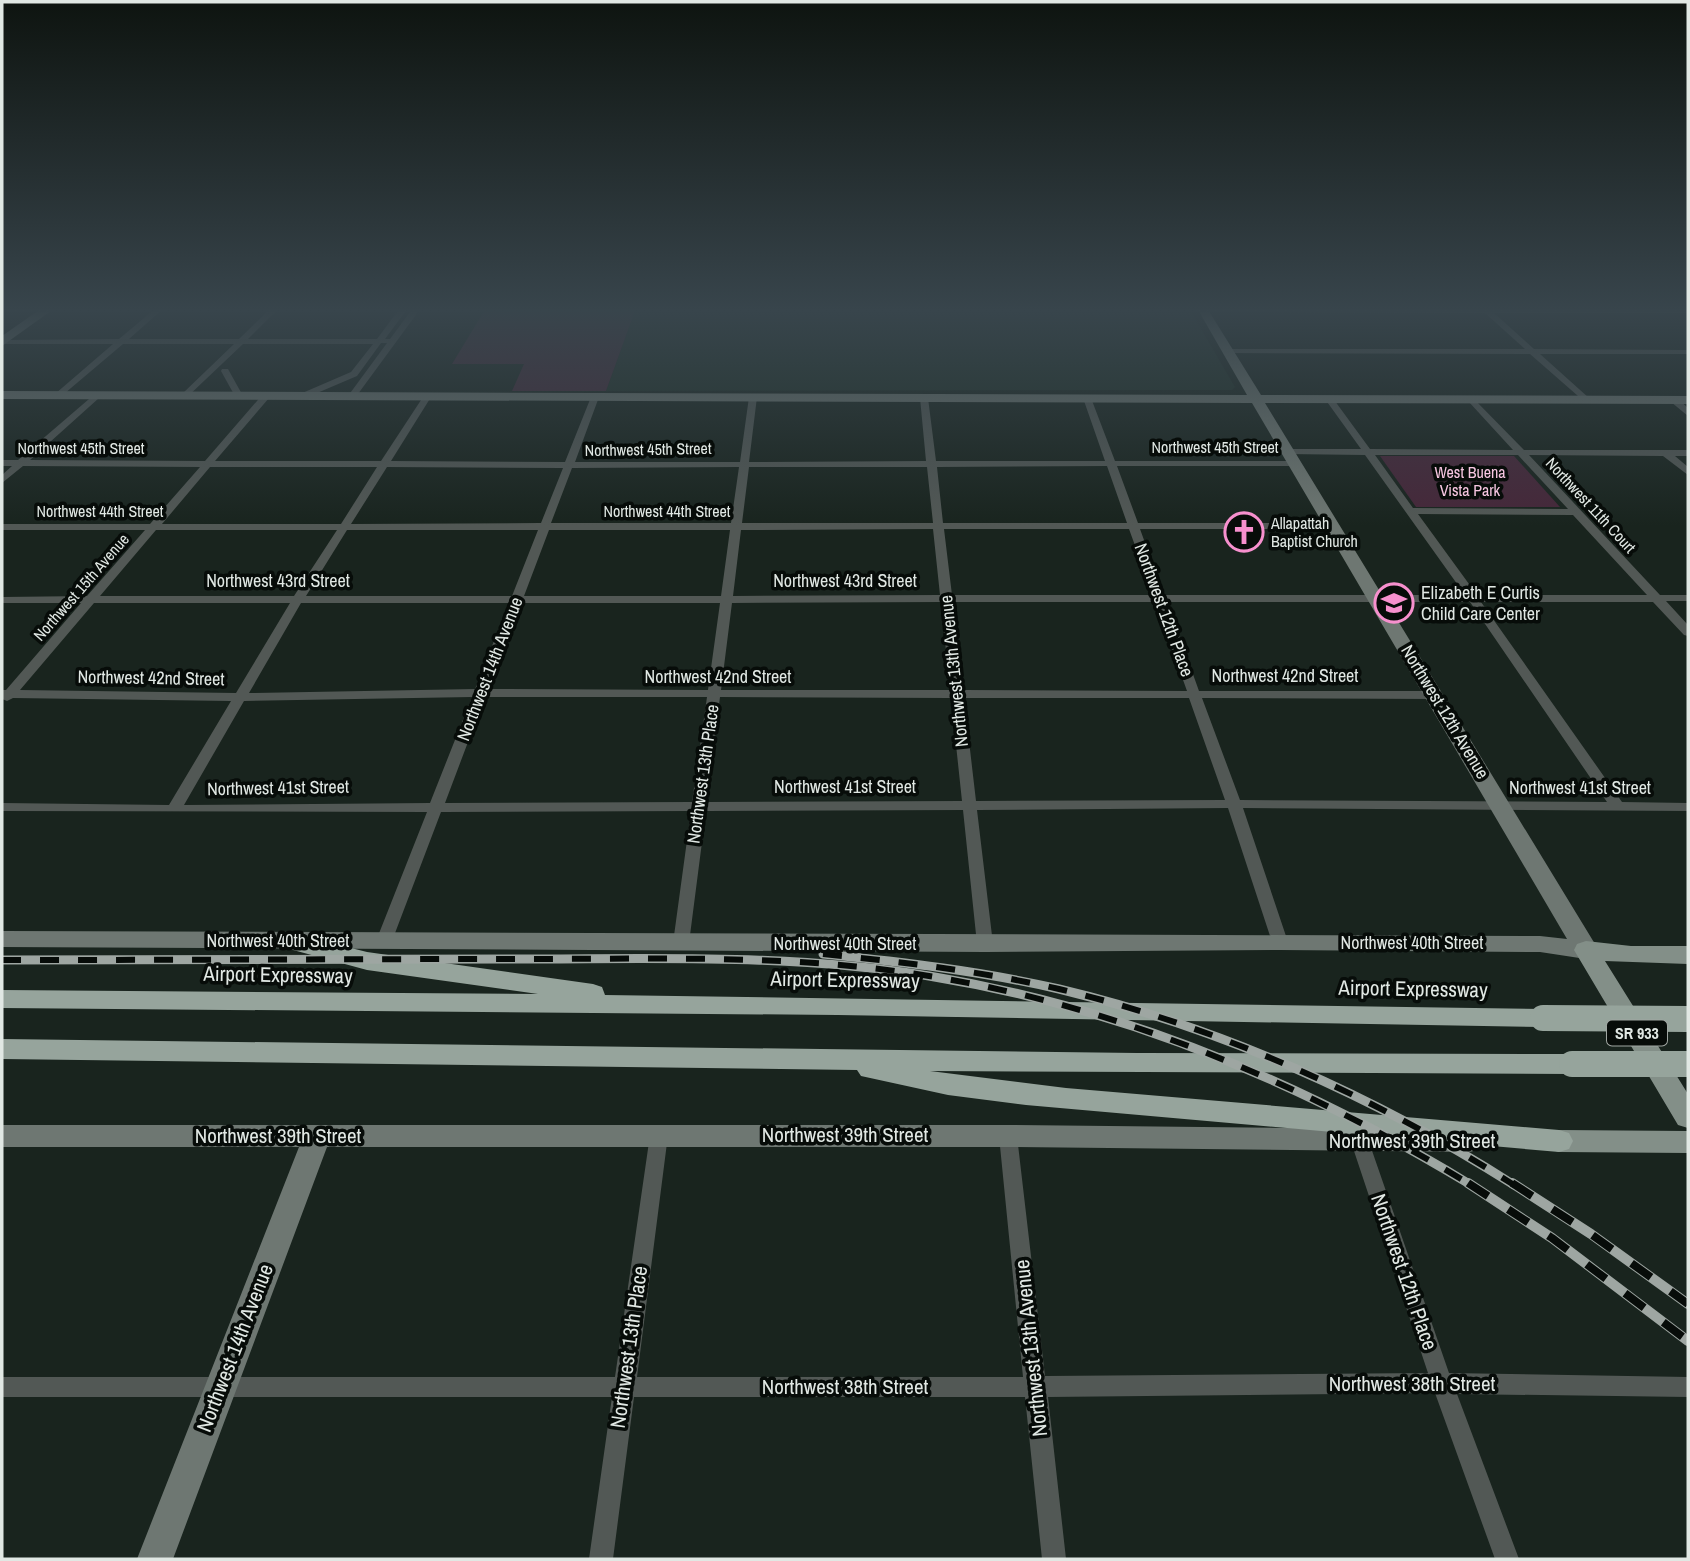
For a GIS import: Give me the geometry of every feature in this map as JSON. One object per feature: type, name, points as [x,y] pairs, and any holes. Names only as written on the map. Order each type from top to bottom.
[{"type":"highway","points":[[291,941],[367,961],[577,992],[734,1005]]},
{"type":"highway","name":"Airport Expressway","points":[[2,999],[734,1005],[1688,1019]]},
{"type":"highway","points":[[2,1049],[1247,1064],[1688,1064]]},
{"type":"highway","points":[[830,1059],[932,1083],[1079,1100],[1408,1124],[1559,1141]]},
{"type":"main road","name":"Northwest 12th Avenue","points":[[1244,381],[1378,599],[1688,1117]]},
{"type":"main road","points":[[2,396],[1688,400]]},
{"type":"main road","name":"Northwest 40th Street","points":[[2,939],[1540,944],[1631,955],[1688,956]]},
{"type":"main road","name":"Northwest 39th Street","points":[[2,1136],[1008,1136],[1360,1142],[1688,1142]]},
{"type":"main road","name":"Northwest 14th Avenue","points":[[155,1559],[317,1137]]},
{"type":"street","points":[[65,396],[79,381]]},
{"type":"street","points":[[65,396],[85,381]]},
{"type":"street","points":[[185,396],[201,381]]},
{"type":"street","points":[[231,381],[239,396]]},
{"type":"street","points":[[303,396],[338,381]]},
{"type":"street","points":[[352,396],[363,381]]},
{"type":"street","points":[[1565,381],[1586,400]]},
{"type":"street","points":[[2,480],[96,396]]},
{"type":"street","name":"Northwest 15th Avenue","points":[[4,697],[266,396]]},
{"type":"street","points":[[174,809],[298,598],[427,397]]},
{"type":"street","name":"Northwest 14th Avenue","points":[[384,941],[596,397]]},
{"type":"street","name":"Northwest 13th Place","points":[[681,943],[753,397]]},
{"type":"street","name":"Northwest 13th Avenue","points":[[925,398],[985,944]]},
{"type":"street","name":"Northwest 12th Place","points":[[1087,398],[1195,693],[1280,943]]},
{"type":"street","points":[[1329,399],[1473,598],[1618,807]]},
{"type":"street","name":"Northwest 11th Court","points":[[1472,400],[1688,632]]},
{"type":"street","points":[[1674,400],[1688,413]]},
{"type":"street","name":"Northwest 45th Street","points":[[2,463],[1110,463],[1366,452],[1688,453]]},
{"type":"street","points":[[1666,453],[1688,472]]},
{"type":"street","points":[[1408,511],[1574,512]]},
{"type":"street","name":"Northwest 44th Street","points":[[2,527],[1333,526]]},
{"type":"street","name":"Northwest 43rd Street","points":[[2,600],[1688,598]]},
{"type":"street","name":"Northwest 42nd Street","points":[[4,697],[480,694],[1434,695]]},
{"type":"street","name":"Northwest 41st Street","points":[[2,807],[174,809],[1234,804],[1688,807]]},
{"type":"street","name":"Northwest 13th Place","points":[[601,1559],[622,1387],[659,1135]]},
{"type":"street","name":"Northwest 13th Avenue","points":[[1008,1136],[1054,1559]]},
{"type":"street","name":"Northwest 12th Place","points":[[1360,1142],[1442,1383],[1507,1559]]},
{"type":"street","name":"Northwest 38th Street","points":[[2,1387],[1036,1387],[1442,1383],[1688,1387]]},
{"type":"shaded area","points":[[610,381],[1231,381],[1235,387],[1232,390],[606,391]]},
{"type":"green space","points":[[517,381],[610,381],[606,391],[512,391]]},
{"type":"green space","name":"West Buena Vista Park","points":[[1380,456],[1514,456],[1560,507],[1416,507]]},
{"type":"railway","points":[[823,954],[1000,977],[1059,989],[1178,1023],[1295,1068],[1352,1094],[1514,1185]]},
{"type":"railway","points":[[2,960],[728,959],[829,964],[929,976],[1001,990],[1071,1008],[1210,1054],[1343,1114],[1471,1185]]},
{"type":"railway","points":[[1468,1183],[1552,1238],[1688,1341]]},
{"type":"railway","points":[[1512,1183],[1591,1234],[1688,1304]]},
{"type":"place","name":"Allapattah Baptist Church","points":[[1244,532]]},
{"type":"place","name":"Elizabeth E Curtis Child Care Center","points":[[1394,603]]}]
